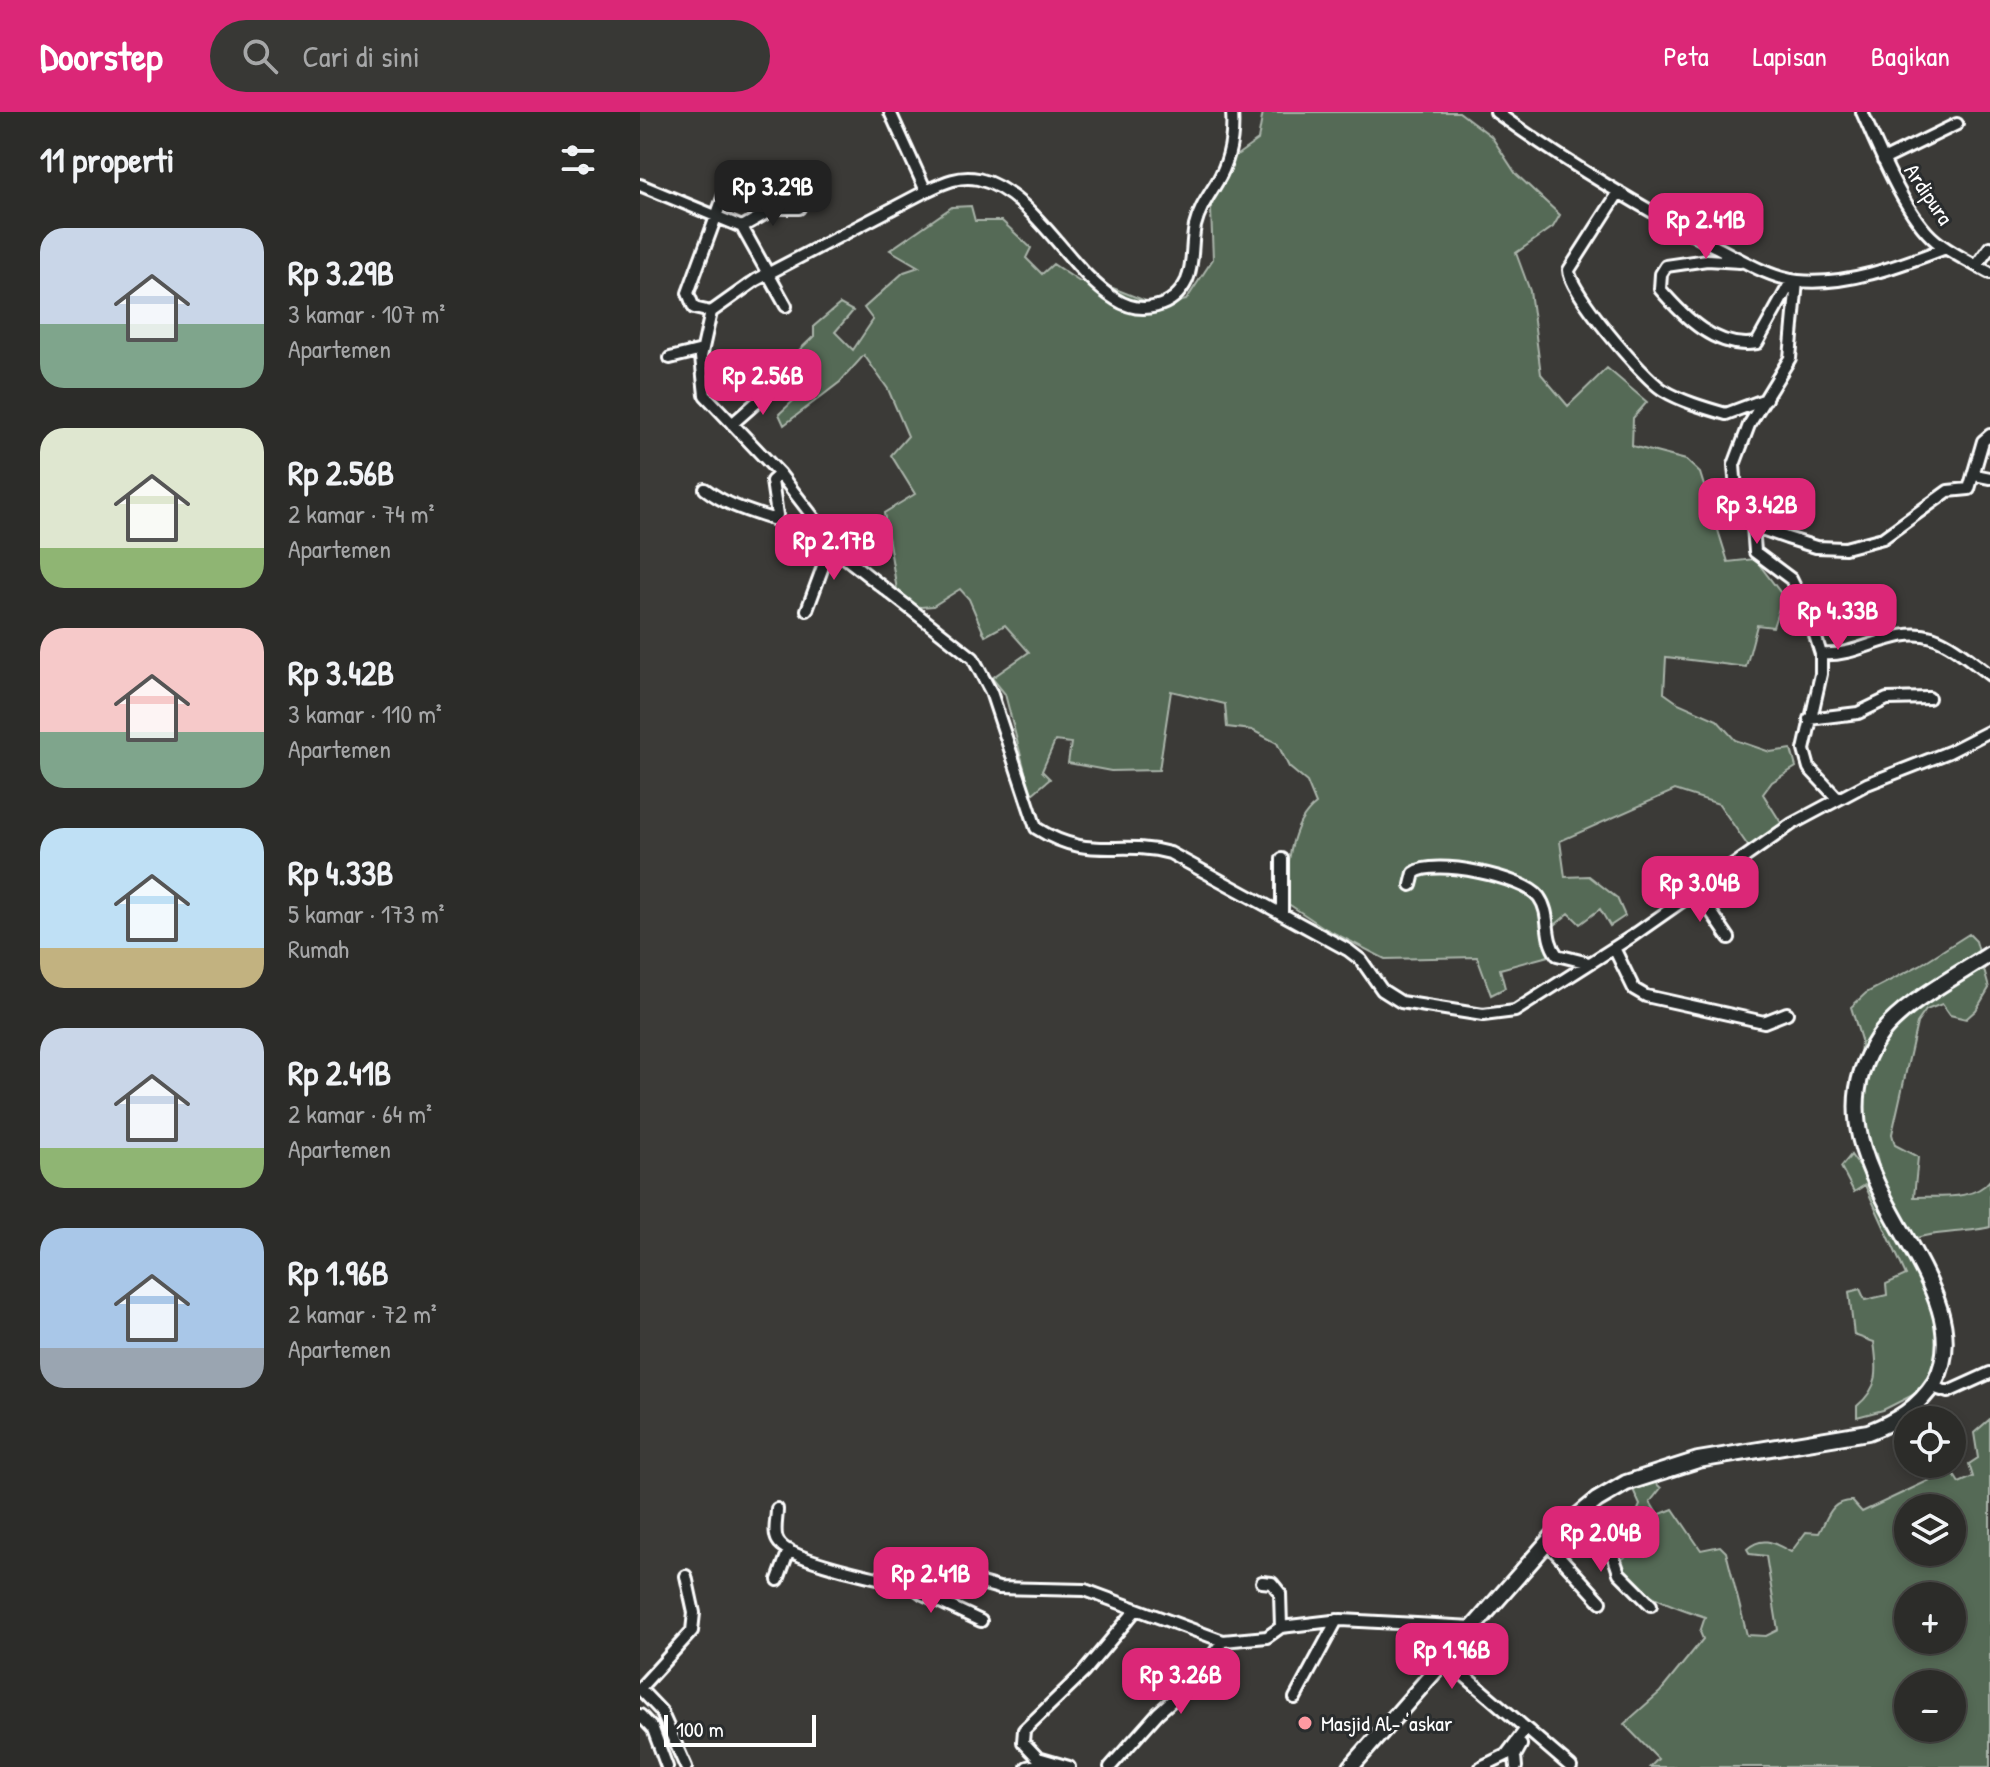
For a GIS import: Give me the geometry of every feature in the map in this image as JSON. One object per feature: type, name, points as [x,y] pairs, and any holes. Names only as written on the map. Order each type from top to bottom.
[{"type":"highway","points":[[1351,1767],[1547,1543],[1575,1517],[1626,1483],[1698,1460],[1868,1432],[1912,1410],[1932,1387],[1948,1356],[1950,1319],[1939,1285],[1877,1178],[1864,1141],[1860,1097],[1863,1071],[1880,1035],[1905,1012],[1990,954]]},
{"type":"street","points":[[890,112],[926,191]]},
{"type":"street","points":[[1232,112],[1231,148],[1198,214],[1188,277],[1175,298],[1153,308],[1129,305],[1108,295],[1042,225],[999,188],[975,179],[962,178],[926,191],[769,273],[737,291],[711,312],[700,373],[705,395],[780,474],[843,556],[973,658],[991,692],[1036,828],[1081,848],[1152,848],[1170,853],[1361,960],[1389,996],[1420,1007],[1504,1015],[1531,1002],[1614,948],[1792,824],[1838,799],[1990,731]]},
{"type":"street","points":[[1496,112],[1619,192],[1746,262],[1794,280],[1842,279],[1946,248]]},
{"type":"street","name":"Ardipura","points":[[1862,112],[1883,160],[1927,232],[1946,248],[1990,273]]},
{"type":"street","points":[[1883,160],[1957,124]]},
{"type":"street","points":[[711,312],[694,308],[688,293],[719,216],[731,176]]},
{"type":"street","points":[[640,185],[742,227],[786,306]]},
{"type":"street","points":[[1619,192],[1569,270],[1569,277],[1583,299],[1623,354],[1663,390],[1726,414],[1767,398]]},
{"type":"street","points":[[742,227],[775,208],[799,208]]},
{"type":"street","points":[[1977,265],[1990,247]]},
{"type":"street","points":[[1746,262],[1707,260],[1666,266],[1661,274],[1660,289],[1695,325],[1727,342],[1745,345],[1757,343],[1764,334],[1794,280]]},
{"type":"street","points":[[1794,280],[1790,358],[1739,444],[1734,465],[1741,509],[1753,526],[1755,552],[1791,579],[1801,594],[1821,654],[1821,674],[1809,719],[1806,759],[1838,799]]},
{"type":"street","points":[[670,358],[702,350]]},
{"type":"street","points":[[732,424],[774,387]]},
{"type":"street","points":[[1753,526],[1816,547],[1862,546],[1916,517],[1948,491],[1967,490],[1975,475],[1983,441],[1990,435]]},
{"type":"street","points":[[705,489],[733,508],[756,511],[772,519],[777,515],[777,507],[772,481],[780,474]]},
{"type":"street","points":[[1975,475],[1990,478]]},
{"type":"street","points":[[807,610],[832,542]]},
{"type":"street","points":[[1821,654],[1858,651],[1916,634],[1946,644],[1990,675]]},
{"type":"street","points":[[1809,719],[1858,713],[1887,699],[1929,698]]},
{"type":"street","points":[[1282,859],[1282,914]]},
{"type":"street","points":[[1411,885],[1414,873],[1431,867],[1467,870],[1530,888],[1547,913],[1547,936],[1557,955],[1589,963]]},
{"type":"street","points":[[1697,891],[1729,938]]},
{"type":"street","points":[[1614,948],[1634,989],[1646,996],[1764,1022],[1787,1013]]},
{"type":"street","points":[[1932,1387],[1948,1392],[1990,1373]]},
{"type":"street","points":[[777,1509],[775,1537],[780,1546],[865,1575],[891,1581],[902,1579],[910,1568],[918,1565],[999,1588],[1085,1590],[1223,1641],[1267,1637],[1281,1627],[1337,1620],[1473,1627]]},
{"type":"street","points":[[1575,1517],[1605,1546],[1619,1573],[1651,1605]]},
{"type":"street","points":[[1547,1543],[1601,1602]]},
{"type":"street","points":[[778,1580],[789,1550]]},
{"type":"street","points":[[686,1576],[694,1613],[692,1631],[640,1688],[661,1711],[686,1767]]},
{"type":"street","points":[[902,1579],[923,1594],[981,1621]]},
{"type":"street","points":[[1262,1582],[1272,1583],[1280,1593],[1281,1627]]},
{"type":"street","points":[[1069,1767],[1038,1758],[1022,1737],[1024,1730],[1083,1673],[1135,1611]]},
{"type":"street","points":[[1295,1698],[1337,1620]]},
{"type":"street","points":[[1110,1767],[1158,1713],[1194,1681],[1223,1641]]},
{"type":"street","points":[[1445,1659],[1571,1767]]},
{"type":"street","points":[[640,1715],[653,1729],[667,1767]]},
{"type":"street","points":[[1481,1767],[1509,1752],[1527,1732]]},
{"type":"street","points":[[1516,1767],[1515,1756],[1527,1732]]},
{"type":"street","points":[[1027,1767],[1050,1763]]},
{"type":"green space","points":[[1263,112],[1459,112],[1491,136],[1516,174],[1560,215],[1553,227],[1516,253],[1530,291],[1541,374],[1568,406],[1607,368],[1647,402],[1633,418],[1632,446],[1686,460],[1700,473],[1728,562],[1755,559],[1783,596],[1773,627],[1757,625],[1746,667],[1666,657],[1664,693],[1678,703],[1717,720],[1735,740],[1770,752],[1791,749],[1796,767],[1772,782],[1763,794],[1783,826],[1748,846],[1719,804],[1675,790],[1560,841],[1565,877],[1589,876],[1617,898],[1625,916],[1610,926],[1600,909],[1580,924],[1569,913],[1542,936],[1552,955],[1500,969],[1505,988],[1491,995],[1477,957],[1385,959],[1326,929],[1287,903],[1291,849],[1300,824],[1316,804],[1307,782],[1289,767],[1277,743],[1252,730],[1227,727],[1225,704],[1171,691],[1159,770],[1111,771],[1068,763],[1071,743],[1055,741],[1042,771],[1050,779],[1031,795],[1005,694],[992,678],[1029,652],[1005,625],[985,636],[969,599],[960,589],[933,606],[909,608],[897,590],[884,513],[915,494],[891,455],[908,436],[888,389],[864,355],[840,382],[784,425],[779,414],[805,390],[791,358],[814,336],[814,326],[840,304],[853,311],[835,332],[853,350],[873,320],[864,308],[904,272],[919,267],[890,250],[952,207],[971,206],[975,221],[1002,221],[1031,248],[1026,258],[1042,274],[1053,264],[1080,282],[1098,282],[1158,306],[1186,300],[1213,259],[1211,210],[1220,167],[1258,140]]},
{"type":"green space","points":[[1969,934],[1976,941],[1989,988],[1976,1010],[1966,1019],[1950,1015],[1942,1004],[1926,1010],[1917,1023],[1892,1134],[1895,1145],[1918,1157],[1914,1197],[1966,1194],[1983,1187],[1990,1180],[1990,1227],[1910,1241],[1945,1314],[1936,1377],[1921,1391],[1883,1410],[1857,1417],[1857,1406],[1874,1385],[1876,1361],[1874,1342],[1854,1335],[1849,1292],[1860,1289],[1865,1300],[1887,1295],[1886,1284],[1906,1275],[1865,1185],[1854,1192],[1841,1167],[1851,1155],[1872,1184],[1882,1181],[1876,1154],[1858,1144],[1854,1075],[1860,1064],[1861,1040],[1851,1007],[1866,993],[1920,965]]},
{"type":"green space","points":[[1990,1419],[1990,1767],[1650,1767],[1658,1759],[1624,1724],[1660,1692],[1703,1639],[1700,1632],[1705,1617],[1655,1598],[1635,1583],[1620,1561],[1639,1546],[1631,1526],[1640,1505],[1631,1485],[1650,1478],[1661,1488],[1650,1502],[1658,1515],[1673,1509],[1701,1550],[1720,1546],[1726,1552],[1747,1635],[1766,1636],[1778,1630],[1766,1556],[1750,1554],[1747,1549],[1763,1541],[1791,1552],[1806,1532],[1819,1533],[1839,1503],[1852,1501],[1862,1512],[1894,1497],[1894,1566],[1966,1566],[1966,1494],[1900,1494],[1934,1478],[1956,1478],[1959,1483],[1973,1477],[1969,1464],[1978,1458],[1974,1433]]},
{"type":"place","name":"Masjid Al- 'askar","points":[[1305,1723]]}]
